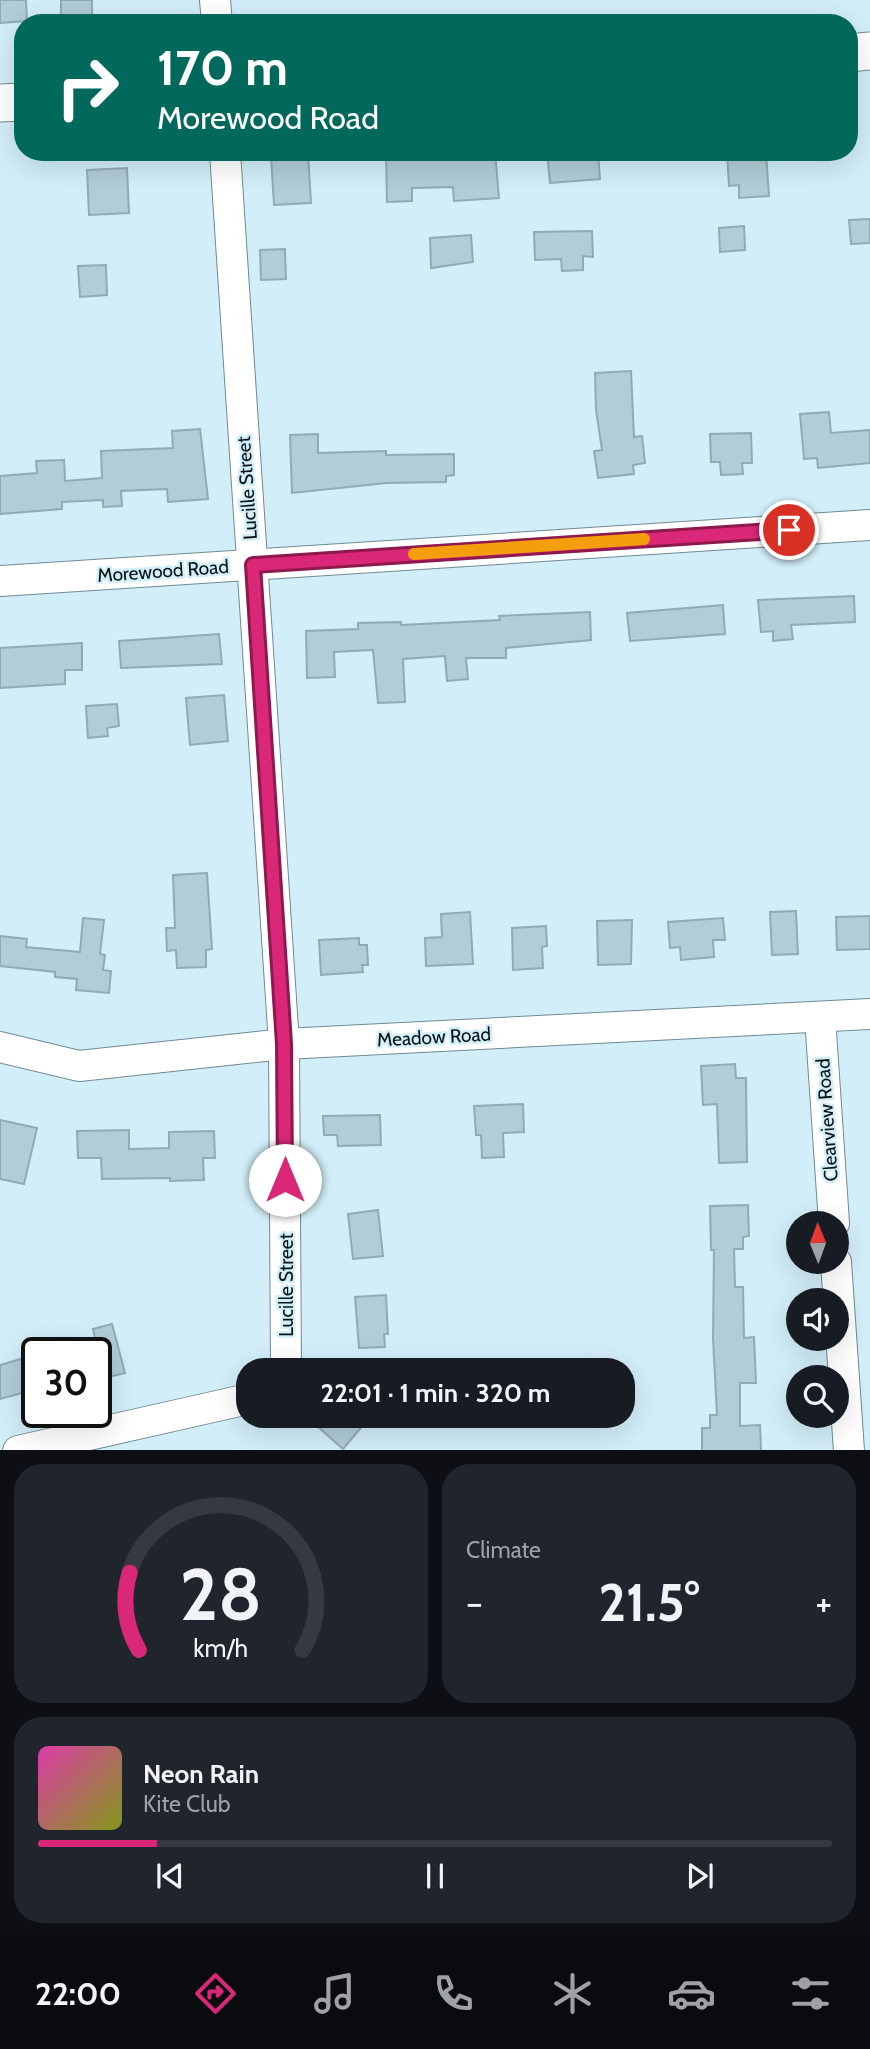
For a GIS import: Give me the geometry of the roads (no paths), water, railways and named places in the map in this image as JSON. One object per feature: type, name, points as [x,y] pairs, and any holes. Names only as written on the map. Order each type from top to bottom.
[{"type":"street","name":"Lucille Street","points":[[226,161],[284,1044],[286,1358]]},
{"type":"street","name":"Morewood Road","points":[[0,581],[870,525]]},
{"type":"street","name":"Meadow Road","points":[[0,1048],[79,1066],[284,1044],[870,1014]]},
{"type":"street","name":"Clearview Road","points":[[820,1017],[833,1211]]},
{"type":"street","points":[[837,1274],[849,1450]]},
{"type":"street","points":[[22,1450],[236,1402]]}]
